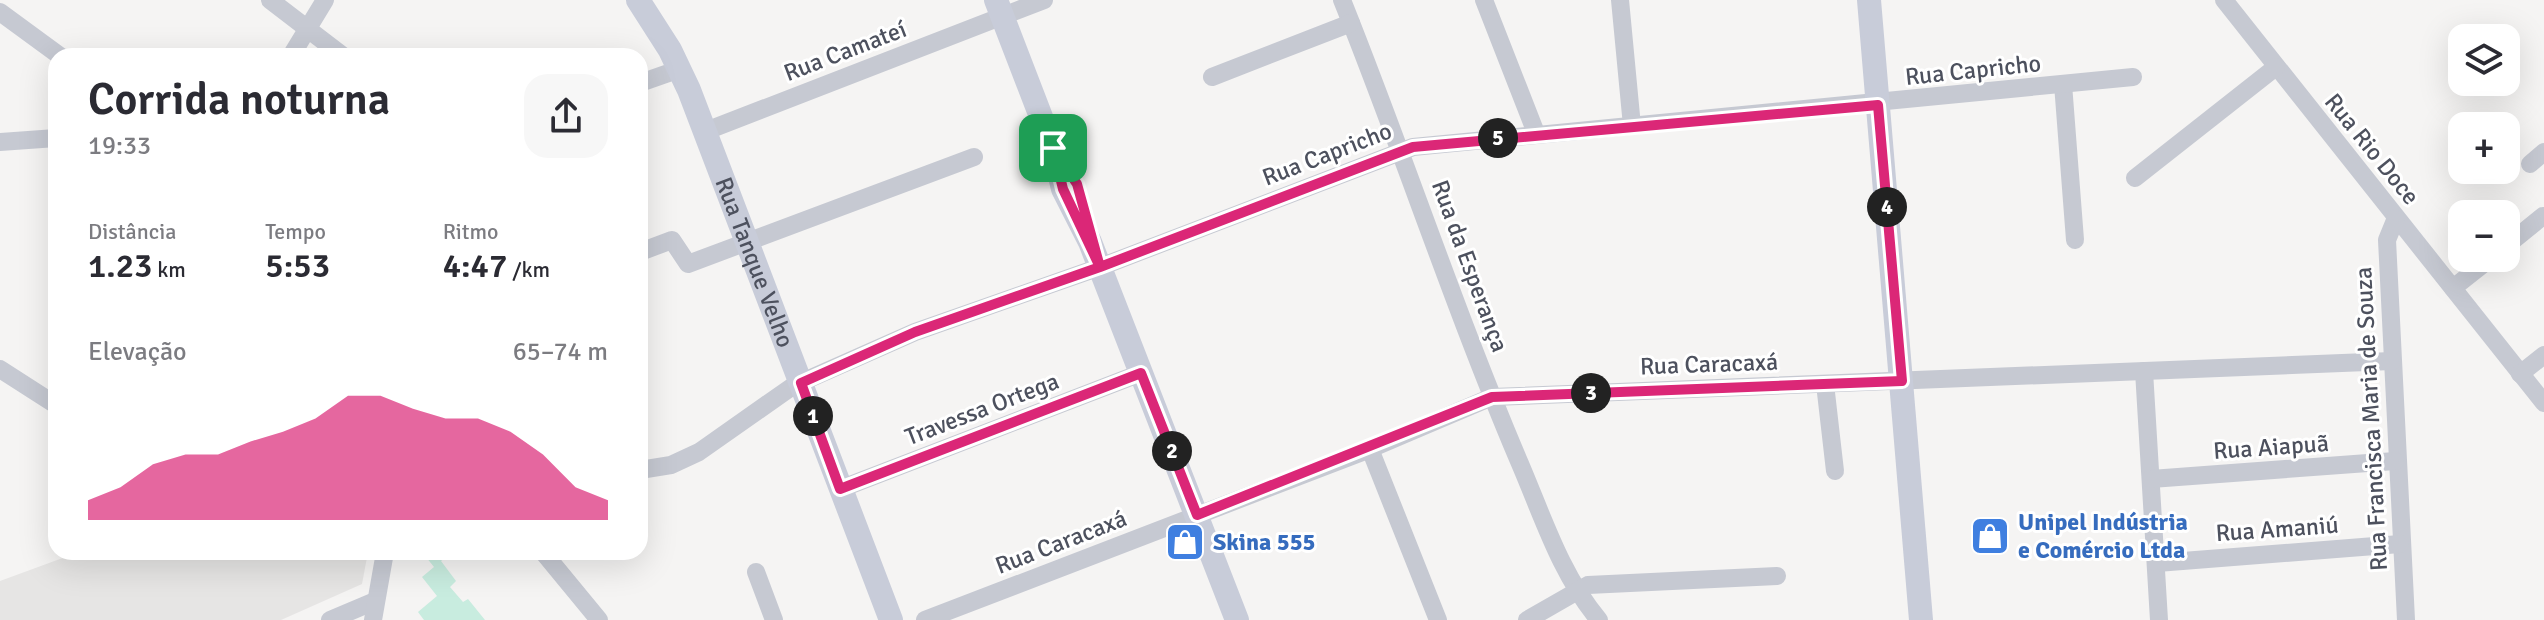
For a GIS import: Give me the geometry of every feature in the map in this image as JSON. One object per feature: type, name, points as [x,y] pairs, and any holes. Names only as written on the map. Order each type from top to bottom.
[{"type":"street","points":[[270,0],[332,48]]},
{"type":"street","points":[[296,48],[325,0]]},
{"type":"street","name":"Rua Tanque Velho","points":[[638,0],[680,69],[706,131],[891,620]]},
{"type":"street","name":"Rua Camateí","points":[[706,131],[999,8],[1044,0]]},
{"type":"street","name":"Rua da Esperança","points":[[1342,0],[1402,150],[1492,397],[1574,591],[1599,620]]},
{"type":"street","points":[[1484,0],[1536,133]]},
{"type":"street","points":[[1620,0],[1632,126]]},
{"type":"street","points":[[1869,0],[1921,620]]},
{"type":"street","name":"Rua Rio Doce","points":[[2224,0],[2544,403]]},
{"type":"street","points":[[999,8],[1053,148],[1063,189],[1090,242],[1237,620]]},
{"type":"street","points":[[0,12],[49,48]]},
{"type":"street","points":[[1212,77],[1351,23]]},
{"type":"street","points":[[2135,178],[2276,67]]},
{"type":"street","points":[[648,80],[680,69]]},
{"type":"street","name":"Rua Capricho","points":[[648,469],[671,465],[699,452],[801,383],[915,332],[1100,267],[1402,150],[1536,133],[1878,105],[2133,77]]},
{"type":"street","points":[[2063,84],[2075,240]]},
{"type":"street","points":[[0,142],[48,139]]},
{"type":"street","points":[[648,249],[672,240],[688,264],[974,157]]},
{"type":"street","points":[[2520,235],[2543,216]]},
{"type":"street","name":"Rua Francisca Maria de Souza","points":[[2396,218],[2387,240],[2395,461],[2406,620]]},
{"type":"street","points":[[2453,288],[2473,272]]},
{"type":"street","points":[[2520,374],[2544,355]]},
{"type":"street","name":"Rua Caracaxá","points":[[925,620],[1370,449],[1492,397],[2392,361]]},
{"type":"street","points":[[0,369],[48,400]]},
{"type":"street","points":[[2144,371],[2159,620]]},
{"type":"street","name":"Travessa Ortega","points":[[840,489],[1141,373]]},
{"type":"street","points":[[1825,384],[1835,471]]},
{"type":"street","points":[[1370,449],[1438,620]]},
{"type":"street","name":"Rua Aiapuã","points":[[2151,479],[2395,461]]},
{"type":"street","name":"Rua Amaniú","points":[[2157,563],[2400,544]]},
{"type":"street","points":[[330,620],[374,611],[384,560]]},
{"type":"street","points":[[550,560],[599,620]]},
{"type":"street","points":[[756,572],[774,620]]},
{"type":"street","points":[[1527,620],[1588,585],[1777,576]]},
{"type":"shaded area","points":[[57,560],[366,560],[362,584],[281,620],[0,620],[0,581]]},
{"type":"green space","points":[[428,560],[442,560],[456,581],[450,587],[463,602],[468,599],[485,620],[424,620],[418,612],[437,596],[422,577],[434,567]]},
{"type":"place","name":"Unipel Indústria e Comércio Ltda","points":[[1990,536]]},
{"type":"place","name":"Skina 555","points":[[1185,542]]},
{"type":"route","points":[[1053,148],[1063,189],[1100,267],[915,332],[801,383],[840,489],[1141,373],[1197,515],[1370,449],[1492,397],[1902,381],[1878,105],[1536,133],[1413,147],[1100,267],[1090,242],[1086,209],[1077,184],[1053,148]]}]
